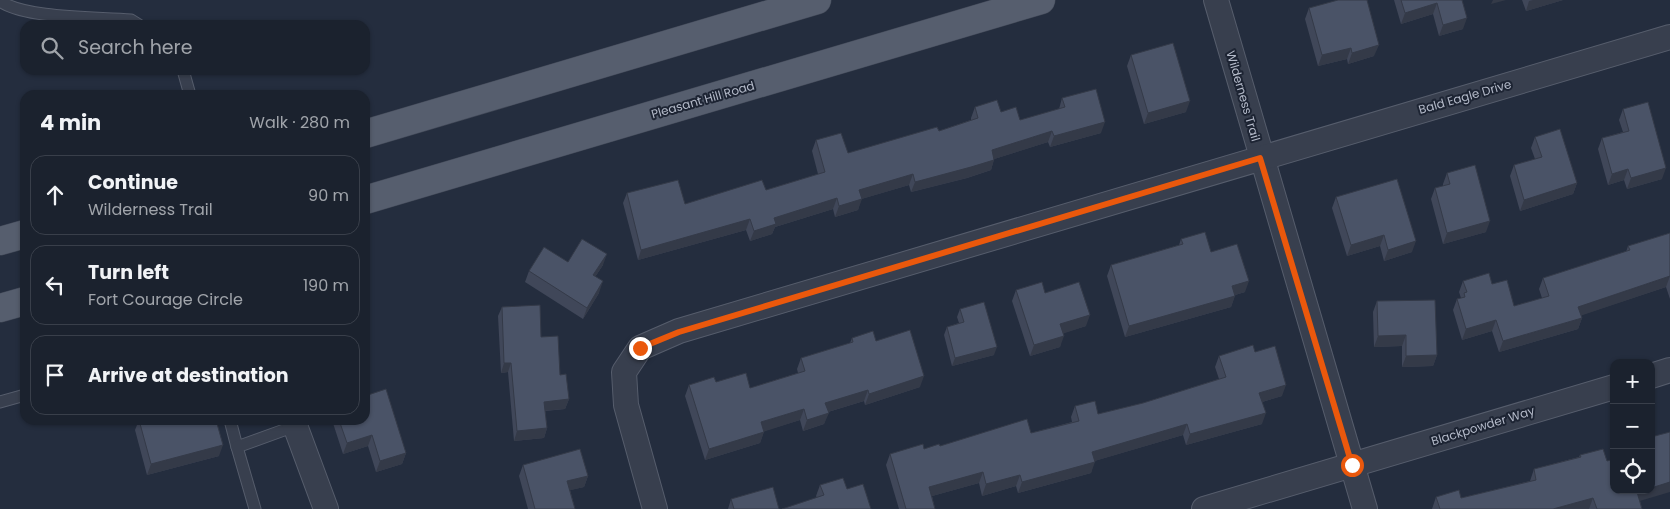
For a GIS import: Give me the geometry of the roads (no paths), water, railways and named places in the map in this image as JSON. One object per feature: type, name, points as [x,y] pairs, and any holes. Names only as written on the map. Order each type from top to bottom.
[{"type":"main road","points":[[370,133],[816,0]]},
{"type":"main road","name":"Pleasant Hill Road","points":[[370,199],[1042,0]]},
{"type":"main road","points":[[0,241],[20,235]]},
{"type":"main road","points":[[0,308],[20,302]]},
{"type":"street","name":"Wilderness Trail","points":[[1216,0],[1260,158],[1365,509]]},
{"type":"street","name":"Bald Eagle Drive","points":[[655,509],[626,405],[624,372],[640,348],[679,332],[1670,37]]},
{"type":"street","points":[[1655,375],[1670,370]]},
{"type":"street","name":"Blackpowder Way","points":[[1204,509],[1610,388]]},
{"type":"street","points":[[295,425],[326,509]]},
{"type":"lane","points":[[0,1],[6,5],[42,13],[131,20]]},
{"type":"lane","points":[[184,75],[189,90]]},
{"type":"lane","points":[[0,402],[20,396]]},
{"type":"lane","points":[[231,425],[255,509]]},
{"type":"lane","points":[[237,447],[289,425]]}]
